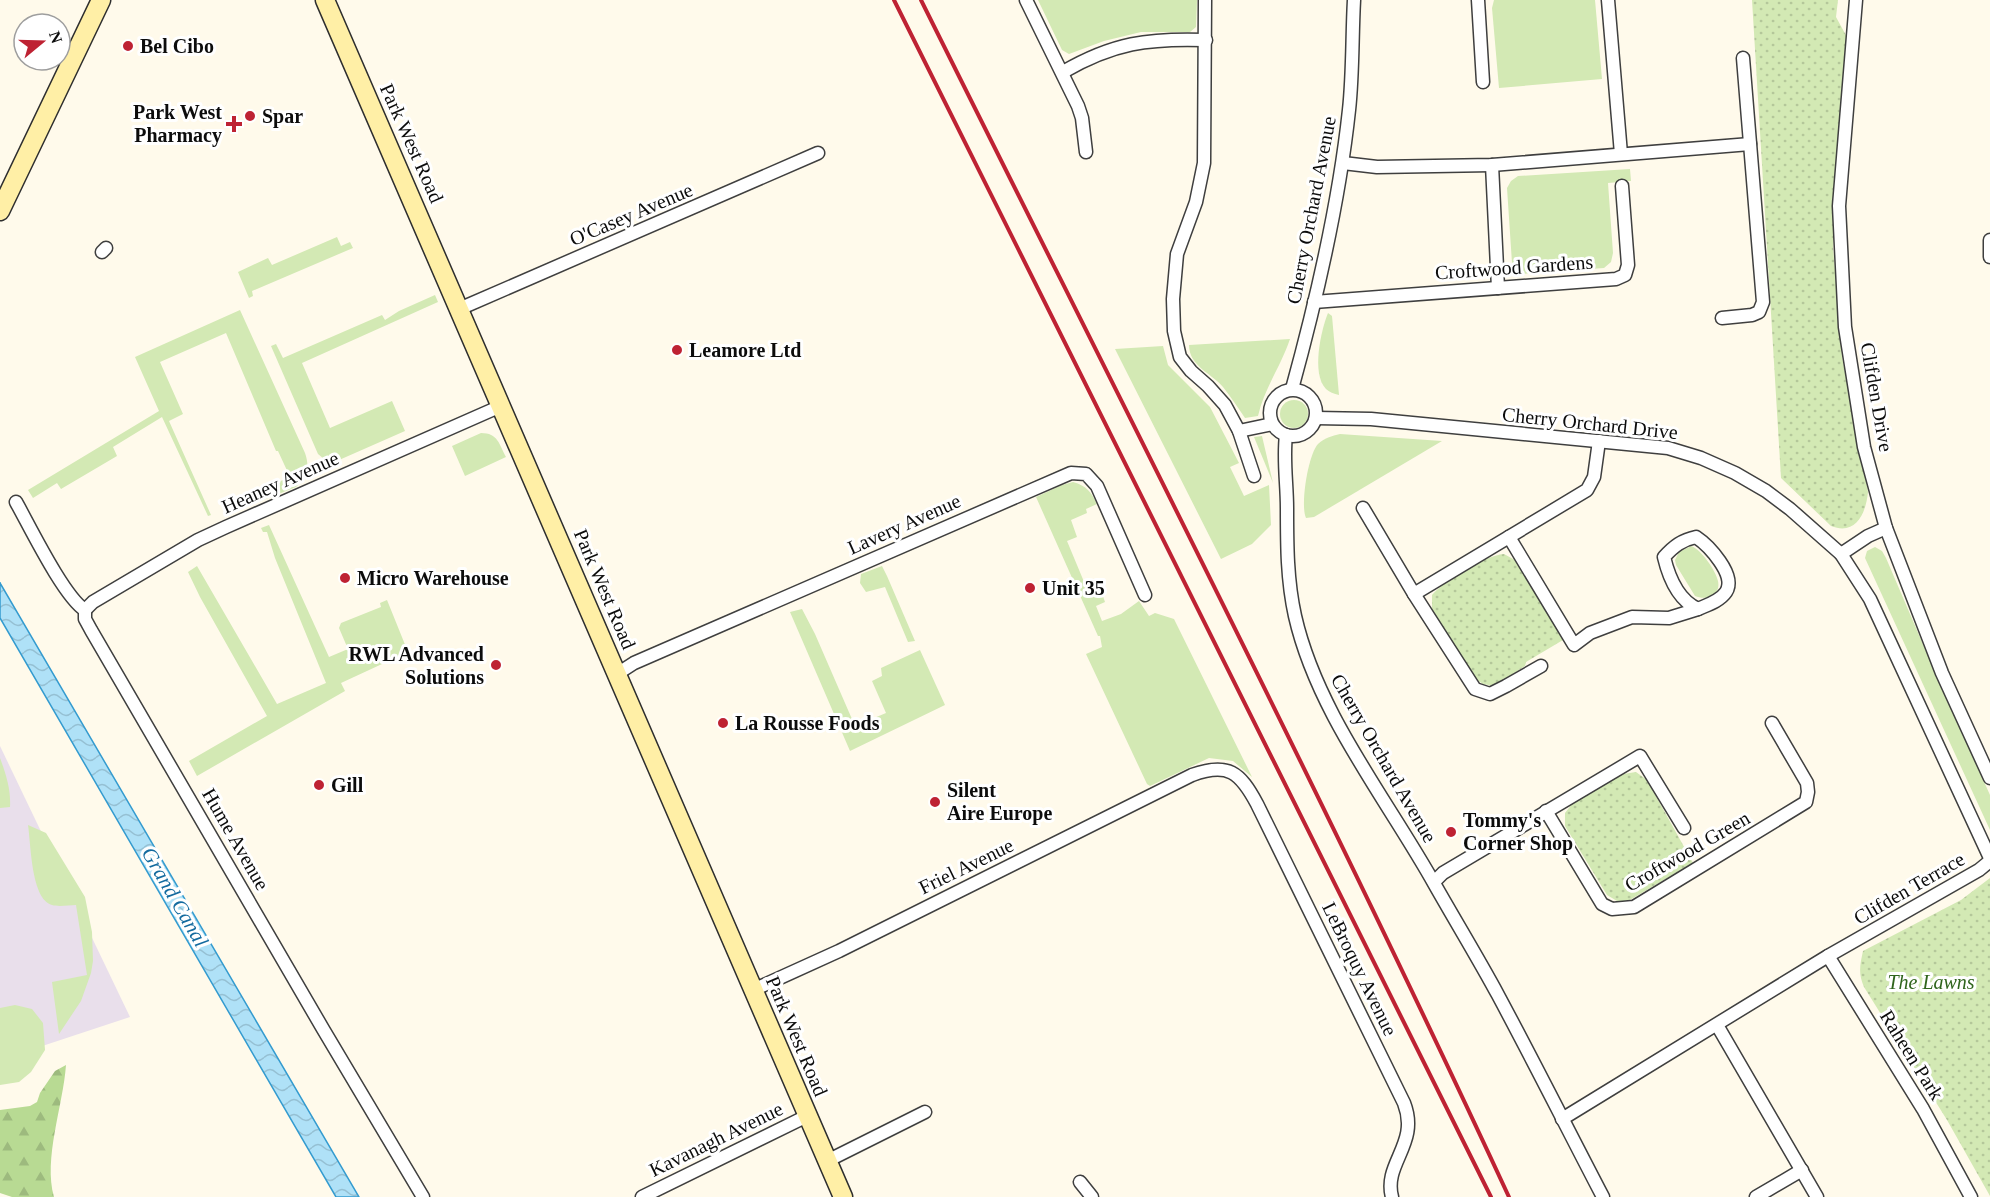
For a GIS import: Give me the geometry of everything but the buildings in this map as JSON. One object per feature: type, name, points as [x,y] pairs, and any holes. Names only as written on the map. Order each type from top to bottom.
[{"type":"street","points":[[0,211],[101,0]]},
{"type":"street","name":"Park West Road","points":[[325,0],[843,1197]]},
{"type":"street","points":[[1026,0],[1063,72],[1082,118],[1086,152]]},
{"type":"street","points":[[1205,0],[1204,163],[1196,202],[1177,254],[1173,299],[1174,331],[1179,357],[1225,405],[1239,431],[1254,476]]},
{"type":"street","name":"Cherry Orchard Avenue","points":[[1292,389],[1314,302],[1343,163],[1350,107],[1353,0]]},
{"type":"street","points":[[1478,0],[1484,82]]},
{"type":"street","points":[[1608,0],[1621,154]]},
{"type":"street","name":"Clifden Drive","points":[[1856,0],[1839,206],[1845,327],[1864,447],[1886,528],[1942,673],[1990,778]]},
{"type":"street","points":[[1063,72],[1092,57],[1127,44],[1158,39],[1206,40]]},
{"type":"street","points":[[1722,318],[1752,315],[1759,312],[1763,302],[1743,58]]},
{"type":"street","points":[[1343,163],[1377,167],[1492,165],[1750,144]]},
{"type":"street","name":"O'Casey Avenue","points":[[459,309],[818,153]]},
{"type":"street","points":[[1492,165],[1498,288]]},
{"type":"street","name":"Croftwood Gardens","points":[[1314,302],[1616,279],[1625,275],[1628,266],[1622,186]]},
{"type":"street","points":[[1990,240],[1990,256]]},
{"type":"street","points":[[1292,389],[1311,397],[1315,403],[1316,418],[1305,433],[1293,436],[1279,432],[1272,424],[1269,414],[1273,400],[1285,390],[1292,389]]},
{"type":"street","name":"Heaney Avenue","points":[[85,610],[100,598],[198,540],[501,406]]},
{"type":"street","name":"Cherry Orchard Drive","points":[[1316,418],[1371,419],[1668,448],[1701,458],[1735,473],[1766,491],[1790,509],[1841,554],[1870,599],[1933,735]]},
{"type":"street","points":[[1239,431],[1272,424]]},
{"type":"street","name":"Cherry Orchard Avenue","points":[[1286,435],[1284,450],[1287,489],[1287,561],[1295,616],[1303,645],[1326,703],[1434,882],[1497,994],[1603,1197]]},
{"type":"street","points":[[1414,594],[1587,490],[1594,477],[1599,441]]},
{"type":"street","name":"Lavery Avenue","points":[[617,674],[634,663],[1074,472],[1086,474],[1097,486],[1145,595]]},
{"type":"street","name":"Hume Avenue","points":[[16,502],[74,601],[85,610],[85,619],[91,630],[317,1020],[423,1197]]},
{"type":"street","points":[[1363,508],[1414,594],[1475,689],[1490,694],[1541,666]]},
{"type":"street","points":[[1841,554],[1868,536],[1886,528]]},
{"type":"street","points":[[1509,537],[1574,645],[1590,633],[1632,617],[1670,618],[1698,609],[1717,600],[1726,591],[1728,584],[1723,567],[1714,552],[1696,537],[1683,540],[1664,558],[1668,573],[1678,591],[1687,604],[1698,609]]},
{"type":"street","name":"Croftwood Green","points":[[1546,811],[1602,904],[1612,909],[1634,907],[1806,802],[1807,783],[1772,723]]},
{"type":"street","name":"Clifden Terrace","points":[[1828,956],[1937,895],[1979,870],[1990,860],[1933,735]]},
{"type":"street","name":"Croftwood Green","points":[[1434,882],[1443,873],[1640,756],[1684,828]]},
{"type":"street","name":"Friel Avenue","points":[[753,990],[838,951],[1192,776],[1209,769],[1229,771]]},
{"type":"street","name":"LeBroquy Avenue","points":[[1229,771],[1248,788],[1257,804],[1404,1103],[1409,1118],[1409,1128],[1392,1176],[1392,1197]]},
{"type":"street","points":[[1562,1119],[1828,956]]},
{"type":"street","name":"Raheen Park","points":[[1828,956],[1923,1109],[1971,1197]]},
{"type":"street","points":[[1717,1025],[1817,1197]]},
{"type":"street","points":[[827,1161],[925,1112]]},
{"type":"street","name":"Kavanagh Avenue","points":[[642,1197],[807,1116]]},
{"type":"street","points":[[1756,1197],[1802,1170]]},
{"type":"street","points":[[1080,1182],[1092,1197]]},
{"type":"shaded area","points":[[0,746],[130,1017],[0,1060]]},
{"type":"green space","points":[[1038,0],[1197,0],[1196,27],[1190,32],[1141,32],[1104,41],[1069,54],[1062,50]]},
{"type":"green space","points":[[1494,0],[1595,0],[1602,79],[1499,88],[1492,8]]},
{"type":"green space","points":[[1752,0],[1838,0],[1836,17],[1848,39],[1833,247],[1842,357],[1868,492],[1862,515],[1858,521],[1847,528],[1831,526],[1781,478]]},
{"type":"green space","points":[[1630,169],[1631,181],[1608,183],[1613,253],[1611,262],[1604,268],[1520,274],[1515,270],[1512,263],[1507,188],[1511,181],[1518,176]]},
{"type":"green space","points":[[337,237],[341,246],[350,242],[353,248],[252,291],[253,296],[249,298],[238,272],[268,258],[272,265]]},
{"type":"green space","points":[[435,295],[438,302],[302,363],[330,428],[392,401],[405,431],[330,464],[318,454],[271,346],[276,344],[283,358],[382,315],[385,320]]},
{"type":"green space","points":[[240,310],[305,453],[306,472],[303,480],[296,487],[241,509],[235,508],[232,503],[290,477],[276,451],[226,333],[160,362],[183,414],[169,421],[211,515],[208,516],[162,417],[113,447],[117,456],[61,489],[57,483],[33,498],[28,490],[159,411],[135,357]]},
{"type":"green space","points":[[1328,313],[1332,316],[1339,395],[1326,389],[1319,373],[1320,341]]},
{"type":"green space","points":[[1290,339],[1264,396],[1258,416],[1245,418],[1223,387],[1197,364],[1189,345]]},
{"type":"green space","points":[[1163,346],[1168,365],[1210,407],[1239,463],[1230,467],[1244,496],[1269,485],[1271,525],[1252,544],[1221,559],[1115,349]]},
{"type":"green space","points":[[1294,400],[1304,404],[1308,414],[1304,424],[1294,428],[1284,424],[1280,414],[1284,404]]},
{"type":"green space","points":[[481,433],[495,437],[506,457],[465,476],[452,446]]},
{"type":"green space","points":[[1340,434],[1442,441],[1314,517],[1306,518],[1305,492],[1308,469],[1314,450],[1323,440]]},
{"type":"green space","points":[[1262,436],[1273,483],[1254,437]]},
{"type":"green space","points":[[1073,482],[1088,490],[1097,504],[1086,509],[1087,513],[1071,520],[1077,537],[1067,541],[1087,589],[1099,585],[1105,602],[1096,606],[1102,621],[1121,614],[1139,601],[1149,616],[1155,613],[1174,619],[1252,777],[1233,761],[1209,758],[1150,786],[1147,784],[1086,654],[1102,647],[1100,636],[1098,636],[1036,497]]},
{"type":"green space","points":[[269,525],[329,657],[348,649],[339,628],[341,623],[381,607],[380,603],[387,600],[408,652],[341,683],[345,691],[197,776],[189,761],[267,716],[188,572],[197,566],[277,704],[326,683],[275,558],[267,532],[263,532],[261,528]]},
{"type":"green space","points":[[1691,546],[1703,556],[1717,577],[1717,590],[1712,596],[1704,598],[1695,596],[1676,565],[1675,560],[1679,552]]},
{"type":"green space","points":[[1875,547],[1882,551],[1886,558],[1990,795],[1990,830],[1865,558],[1867,551]]},
{"type":"green space","points":[[1504,554],[1515,560],[1563,640],[1526,662],[1525,666],[1494,686],[1483,684],[1474,678],[1432,609],[1432,595],[1465,569]]},
{"type":"green space","points":[[882,566],[915,641],[908,642],[885,587],[866,592],[860,583],[861,574]]},
{"type":"green space","points":[[802,609],[855,726],[886,713],[872,681],[882,676],[881,668],[920,650],[945,705],[850,751],[790,612]]},
{"type":"green space","points":[[0,758],[8,782],[10,807],[0,808]]},
{"type":"green space","points":[[1636,772],[1647,780],[1693,863],[1628,901],[1617,901],[1607,895],[1565,826],[1565,813],[1572,804],[1623,774]]},
{"type":"green space","points":[[28,825],[46,833],[85,897],[92,932],[91,973],[81,1001],[59,1034],[52,982],[87,975],[76,905],[52,905],[45,901],[40,893],[33,870]]},
{"type":"green space","name":"The Lawns","points":[[1990,878],[1990,1196],[1947,1120],[1864,987],[1860,969],[1863,951],[1961,900]]},
{"type":"green space","points":[[15,1005],[32,1009],[43,1023],[45,1050],[31,1072],[19,1082],[0,1085],[0,1008]]},
{"type":"green space","points":[[66,1065],[52,1149],[51,1182],[54,1197],[12,1197],[0,1193],[0,1110],[30,1106],[37,1102],[40,1093],[55,1071]]},
{"type":"water","name":"Grand Canal","points":[[0,583],[359,1197],[336,1197],[0,618]]},
{"type":"railway","points":[[894,0],[1491,1197]]},
{"type":"railway","points":[[921,0],[1293,746],[1509,1197]]},
{"type":"place","name":"Bel Cibo","points":[[128,46]]},
{"type":"place","name":"Spar","points":[[250,116]]},
{"type":"place","name":"Park West Pharmacy","points":[[234,124]]},
{"type":"place","name":"Leamore Ltd","points":[[677,350]]},
{"type":"place","name":"Micro Warehouse","points":[[345,578]]},
{"type":"place","name":"Unit 35","points":[[1030,588]]},
{"type":"place","name":"RWL Advanced Solutions","points":[[496,665]]},
{"type":"place","name":"La Rousse Foods","points":[[723,723]]},
{"type":"place","name":"Gill","points":[[319,785]]},
{"type":"place","name":"Silent Aire Europe","points":[[935,802]]},
{"type":"place","name":"Tommy's Corner Shop","points":[[1451,832]]}]
